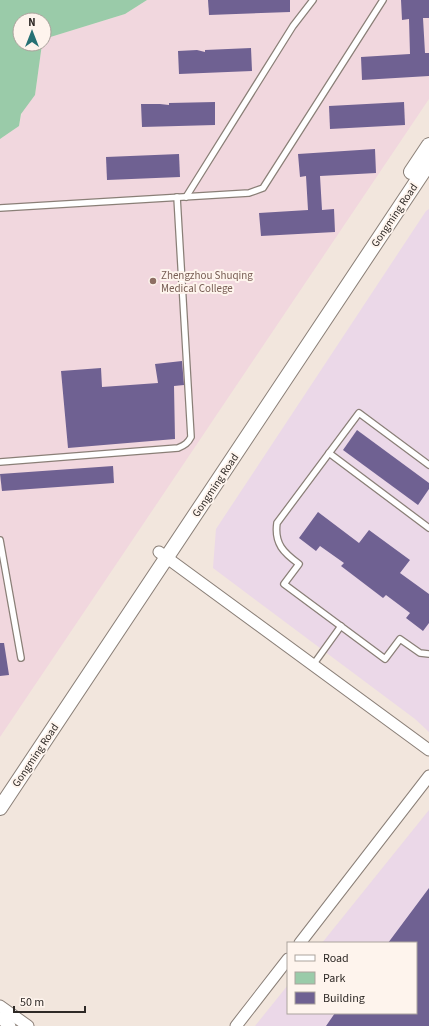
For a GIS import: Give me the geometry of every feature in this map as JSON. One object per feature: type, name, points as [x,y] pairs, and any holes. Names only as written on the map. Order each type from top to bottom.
[{"type":"street","name":"Gongming Road","points":[[0,808],[429,145]]},
{"type":"street","name":"Gongming Road","points":[[0,790],[163,555],[429,163]]},
{"type":"street","points":[[163,555],[429,750]]},
{"type":"street","points":[[301,942],[429,776]]},
{"type":"street","points":[[236,1026],[287,960]]},
{"type":"street","points":[[0,1006],[28,1026]]},
{"type":"street","points":[[0,1018],[10,1026]]},
{"type":"lane","points":[[186,197],[293,26],[313,0]]},
{"type":"lane","points":[[0,208],[250,193],[263,188],[383,0]]},
{"type":"lane","points":[[0,462],[178,448],[187,444],[191,436],[177,197]]},
{"type":"lane","points":[[429,464],[359,413],[277,523],[276,530],[279,543],[286,554],[299,564],[284,584],[386,659],[400,639],[420,653],[429,654]]},
{"type":"lane","points":[[329,453],[429,528]]},
{"type":"lane","points":[[0,540],[2,566],[21,658]]},
{"type":"lane","points":[[313,665],[342,626]]},
{"type":"shaded area","name":"Zhengzhou Shuqing Medical College","points":[[147,0],[429,0],[429,99],[0,737],[0,139],[19,126],[23,106],[35,95],[41,52],[52,52],[52,37],[125,14]]},
{"type":"shaded area","points":[[429,209],[429,732],[415,719],[213,568],[216,529],[426,211]]},
{"type":"shaded area","points":[[429,810],[429,1026],[255,1026],[287,986],[287,1014],[417,1014],[417,942],[323,942]]},
{"type":"green space","points":[[0,0],[147,0],[125,14],[52,37],[52,12],[12,12],[12,52],[41,52],[35,95],[21,114],[19,126],[0,139]]},
{"type":"building","points":[[208,0],[290,0],[290,12],[209,15]]},
{"type":"building","points":[[401,0],[429,0],[429,18],[423,18],[425,53],[429,53],[429,76],[362,80],[361,57],[410,54],[409,19],[402,20]]},
{"type":"building","points":[[251,48],[252,71],[179,74],[178,51],[197,50],[205,52],[205,50]]},
{"type":"building","points":[[215,102],[215,125],[142,127],[141,104],[169,105],[169,103]]},
{"type":"building","points":[[404,102],[405,125],[330,129],[329,106]]},
{"type":"building","points":[[375,149],[376,173],[320,176],[322,210],[334,209],[335,232],[261,236],[259,213],[308,210],[306,176],[300,177],[298,154]]},
{"type":"building","points":[[179,154],[180,177],[107,180],[106,157]]},
{"type":"building","points":[[182,361],[184,385],[174,386],[175,439],[68,448],[61,371],[101,368],[102,387],[158,383],[155,364]]},
{"type":"building","points":[[357,430],[429,483],[429,489],[418,505],[343,450]]},
{"type":"building","points":[[113,466],[114,483],[2,491],[0,474]]},
{"type":"building","points":[[318,512],[359,543],[369,530],[410,560],[400,573],[429,594],[429,623],[423,631],[406,618],[410,613],[386,595],[383,598],[341,566],[344,563],[320,546],[316,551],[299,538]]},
{"type":"building","points":[[0,643],[4,643],[9,675],[0,676]]},
{"type":"building","points":[[429,888],[429,1026],[326,1026],[334,1014],[417,1014],[417,942],[389,942]]},
{"type":"place","name":"Zhengzhou Shuqing Medical College","points":[[153,281]]}]
